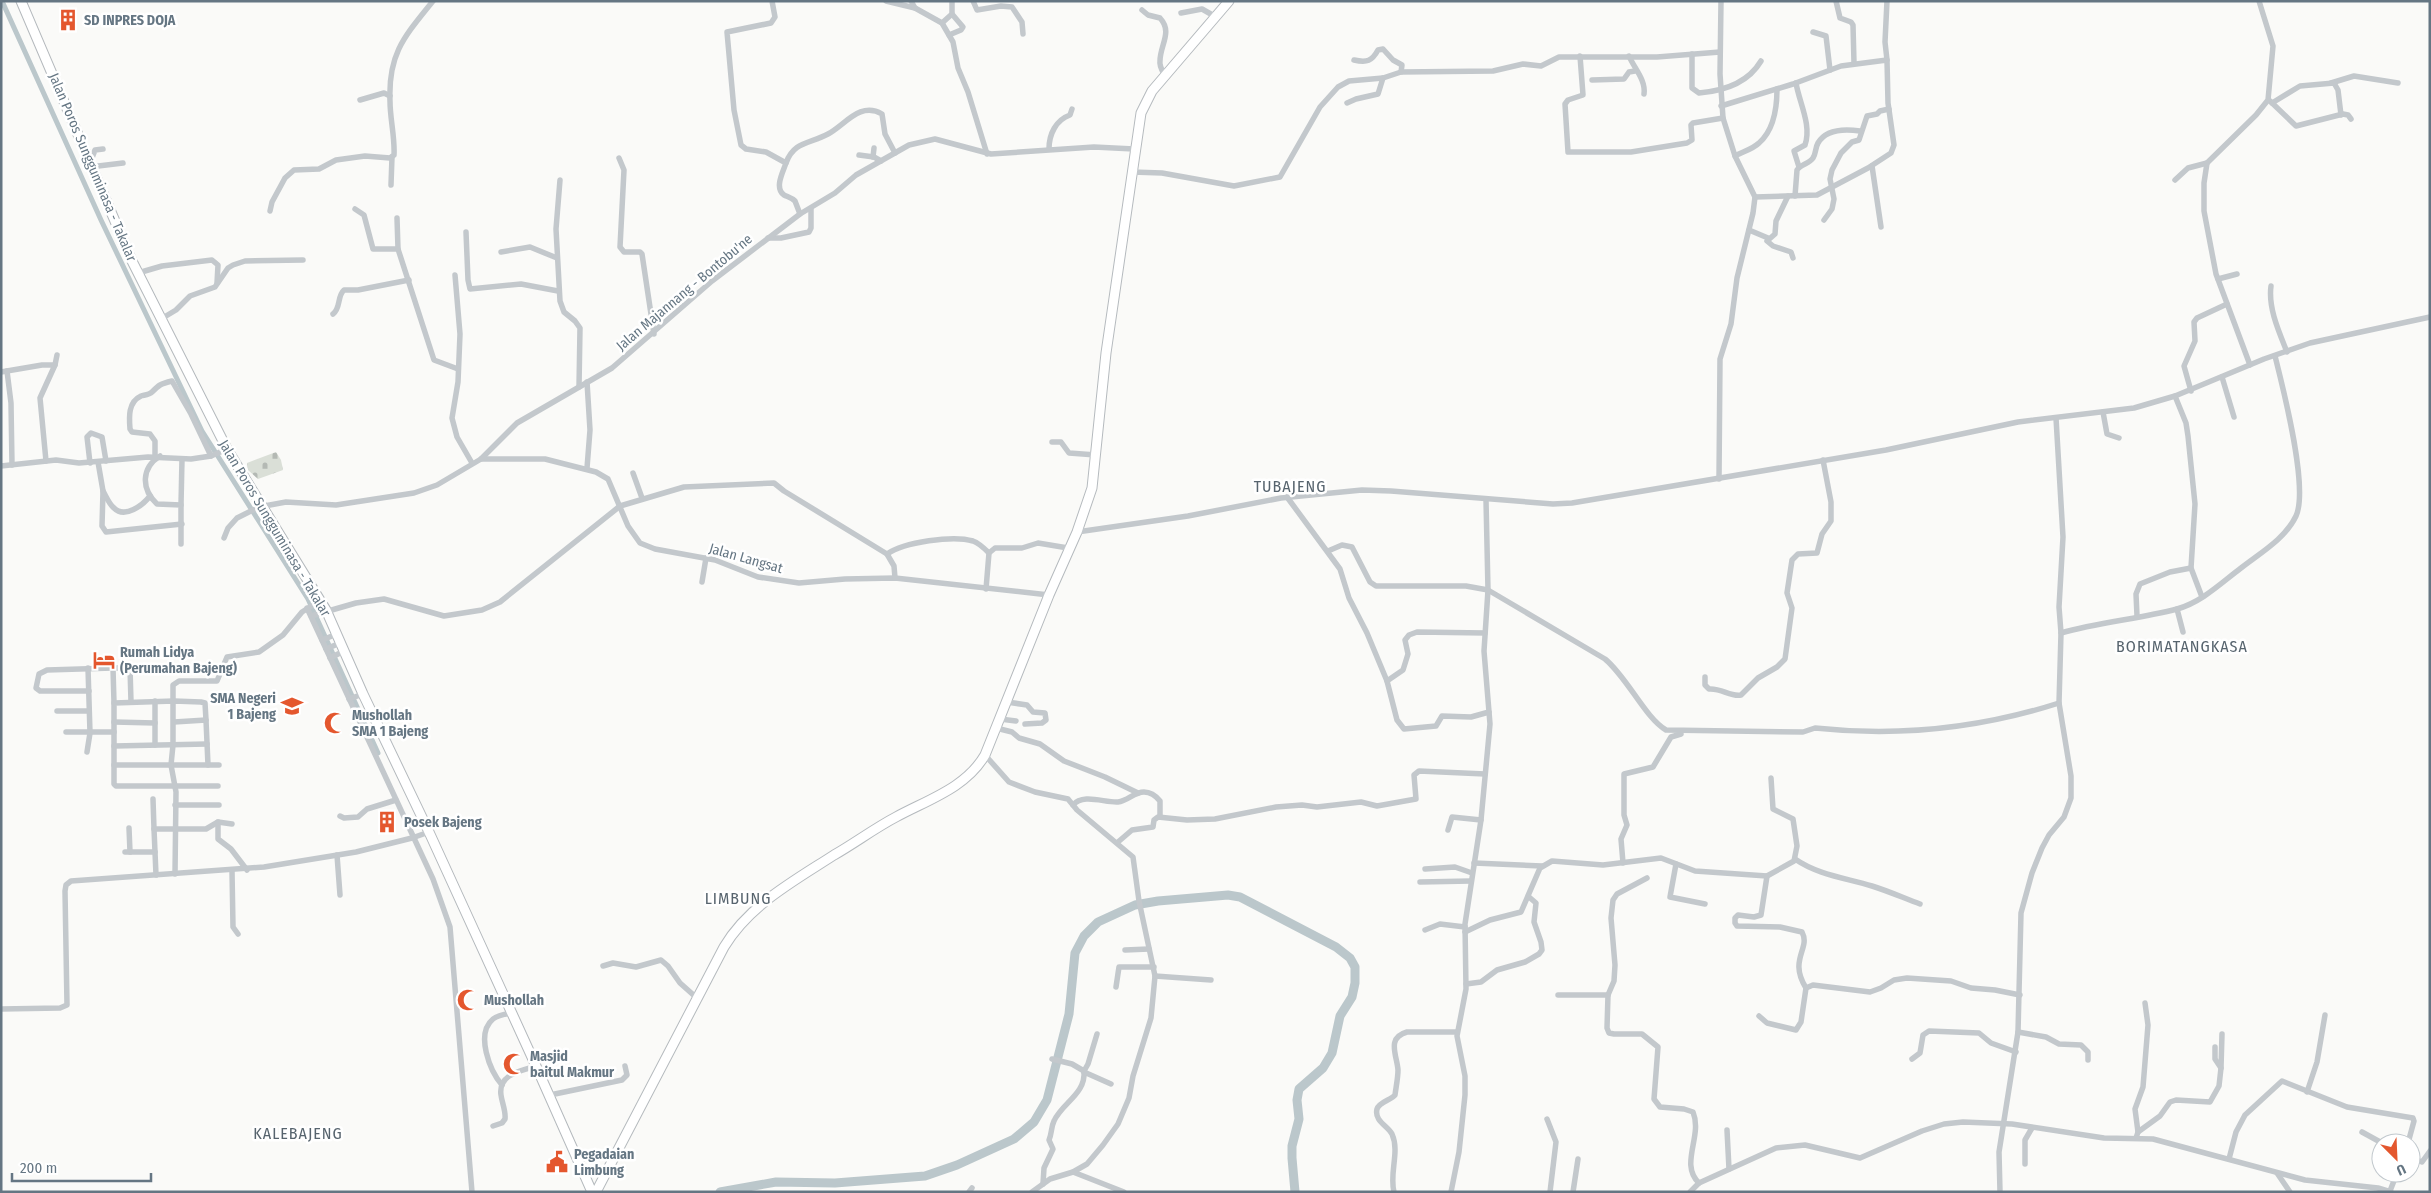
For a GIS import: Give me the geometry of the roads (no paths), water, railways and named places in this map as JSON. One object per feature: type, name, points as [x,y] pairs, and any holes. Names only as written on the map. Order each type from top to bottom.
[{"type":"main road","name":"Jalan Poros Sungguminasa - Takalar","points":[[21,1],[89,164],[138,273],[225,450],[319,602],[425,833],[550,1095],[592,1192]]},
{"type":"main road","points":[[596,1192],[728,941],[740,925],[785,887],[889,821],[954,787],[977,769],[985,755],[1076,532],[1092,488],[1106,353],[1134,149],[1144,104],[1165,76],[1229,1]]},
{"type":"street","points":[[391,185],[392,157],[394,153],[390,96],[398,47],[433,1]]},
{"type":"street","points":[[772,1],[775,17],[773,21],[730,30],[727,33],[734,84],[734,110],[741,145],[746,149],[766,152],[786,163]]},
{"type":"street","points":[[886,1],[915,8],[942,22],[949,36],[987,154]]},
{"type":"street","points":[[911,1],[915,8]]},
{"type":"street","points":[[949,36],[964,26],[952,14],[952,1]]},
{"type":"street","points":[[973,1],[977,10],[1001,6],[1012,7],[1022,22],[1024,34]]},
{"type":"street","points":[[1719,479],[1720,359],[1732,324],[1737,278],[1755,197],[1735,156],[1723,118],[1720,91],[1721,1]]},
{"type":"street","points":[[1836,1],[1840,18],[1851,22],[1853,25],[1854,63]]},
{"type":"street","points":[[1755,197],[1817,195],[1872,166],[1893,149],[1885,42],[1887,1]]},
{"type":"street","points":[[2259,1],[2273,46],[2270,102]]},
{"type":"street","points":[[1181,13],[1202,9],[1216,17]]},
{"type":"street","points":[[1142,10],[1148,15],[1160,18],[1165,26],[1166,35],[1159,63],[1165,76]]},
{"type":"street","points":[[942,22],[952,14]]},
{"type":"street","points":[[1812,32],[1826,36],[1830,70]]},
{"type":"street","points":[[1354,60],[1368,62],[1374,58],[1378,50],[1386,49],[1391,58],[1402,65],[1401,72]]},
{"type":"street","points":[[1132,172],[1171,174],[1234,186],[1262,179],[1278,178],[1282,176],[1320,108],[1338,87],[1350,81],[1383,78],[1401,72],[1493,71],[1523,64],[1541,66],[1555,58],[1580,56],[1720,52]]},
{"type":"street","points":[[1692,54],[1693,90],[1699,93],[1720,91],[1747,78],[1761,62]]},
{"type":"street","points":[[1580,56],[1583,95],[1568,100],[1565,104],[1568,152],[1631,152],[1687,143],[1692,140],[1692,124],[1697,121],[1723,118]]},
{"type":"street","points":[[1629,56],[1635,71],[1643,81],[1644,94]]},
{"type":"street","points":[[1721,106],[1854,63],[1887,60]]},
{"type":"street","points":[[1592,80],[1624,79],[1630,72],[1635,71]]},
{"type":"street","points":[[2175,180],[2188,168],[2207,163],[2270,102],[2300,86],[2331,83],[2354,76],[2398,82]]},
{"type":"street","points":[[1347,103],[1356,98],[1378,94],[1383,78]]},
{"type":"street","points":[[1768,238],[1775,234],[1776,221],[1792,196],[1799,167],[1794,151],[1805,144],[1807,139],[1804,111],[1799,102],[1796,83]]},
{"type":"street","points":[[2331,83],[2337,86],[2341,114]]},
{"type":"street","points":[[1735,156],[1754,147],[1765,136],[1775,116],[1777,89]]},
{"type":"street","points":[[360,100],[384,93],[390,96]]},
{"type":"street","points":[[2270,102],[2296,126],[2341,114],[2347,114],[2351,119]]},
{"type":"street","points":[[1049,148],[1050,136],[1060,119],[1070,115],[1072,109]]},
{"type":"street","points":[[1824,220],[1833,205],[1830,175],[1835,162],[1852,142],[1859,140],[1860,131],[1867,116],[1889,109]]},
{"type":"street","points":[[800,214],[795,201],[783,194],[780,189],[780,178],[786,163],[797,145],[828,134],[843,121],[863,111],[873,111],[882,114],[885,134],[895,154]]},
{"type":"street","points":[[1799,167],[1812,160],[1818,142],[1830,133],[1849,129],[1860,131]]},
{"type":"street","name":"Jalan Majannang - Bontobu'ne","points":[[224,538],[231,524],[250,511],[261,507],[286,502],[330,506],[414,492],[437,485],[481,459],[517,423],[612,368],[654,334],[712,281],[800,214],[835,193],[856,175],[919,142],[930,139],[987,154],[1007,154],[1049,148],[1094,147],[1134,149]]},
{"type":"street","points":[[873,157],[874,148]]},
{"type":"street","points":[[103,149],[96,150],[89,164],[123,163]]},
{"type":"street","points":[[859,155],[873,157],[881,161]]},
{"type":"street","points":[[270,211],[271,205],[285,178],[294,170],[319,169],[336,160],[365,156],[392,157]]},
{"type":"street","points":[[619,158],[624,170],[620,248],[624,252],[640,252],[642,254],[654,334]]},
{"type":"street","points":[[2207,163],[2204,183],[2204,211],[2218,279],[2250,365]]},
{"type":"street","points":[[1872,166],[1881,227]]},
{"type":"street","points":[[560,180],[557,209],[560,273],[558,291],[561,308],[580,328],[578,387]]},
{"type":"street","points":[[355,209],[364,215],[372,249],[398,249]]},
{"type":"street","points":[[768,238],[781,238],[809,232],[811,228],[811,209]]},
{"type":"street","points":[[397,218],[398,249],[434,360],[458,369]]},
{"type":"street","points":[[1749,230],[1768,238]]},
{"type":"street","points":[[466,232],[470,289],[521,284],[558,291]]},
{"type":"street","points":[[1768,238],[1769,244],[1790,252],[1793,258]]},
{"type":"street","points":[[501,252],[530,247],[558,258]]},
{"type":"street","points":[[138,273],[162,266],[212,260],[218,264],[217,284]]},
{"type":"street","points":[[161,319],[176,310],[190,296],[202,293],[217,284],[228,268],[238,263],[303,260]]},
{"type":"street","points":[[2218,279],[2236,274]]},
{"type":"street","points":[[455,275],[460,327],[458,369],[452,418],[456,437],[472,463]]},
{"type":"street","points":[[333,314],[337,310],[344,290],[358,290],[409,280]]},
{"type":"street","points":[[2271,286],[2275,319],[2287,352]]},
{"type":"street","points":[[2191,391],[2184,366],[2195,341],[2194,322],[2197,318],[2227,304]]},
{"type":"street","points":[[1076,532],[1188,516],[1288,497],[1377,490],[1486,500],[1565,504],[1886,450],[2018,422],[2134,408],[2191,391],[2250,365],[2323,340],[2430,317]]},
{"type":"street","points":[[46,461],[40,398],[55,365],[57,355]]},
{"type":"street","points":[[2061,633],[2177,608],[2202,598],[2283,534],[2298,512],[2300,495],[2299,477],[2284,392],[2275,356]]},
{"type":"street","points":[[12,466],[11,403],[4,371],[55,365]]},
{"type":"street","points":[[2222,377],[2234,417]]},
{"type":"street","points":[[158,456],[155,441],[150,434],[131,430],[130,412],[137,398],[152,393],[156,386],[171,381],[174,382],[212,456]]},
{"type":"street","points":[[587,382],[590,430],[587,468]]},
{"type":"street","points":[[2176,396],[2186,423],[2195,500],[2191,568],[2202,598]]},
{"type":"street","points":[[2102,412],[2107,434],[2118,438]]},
{"type":"street","points":[[2000,1192],[1999,1152],[2002,1124],[2018,1032],[2020,995],[2019,926],[2025,897],[2042,848],[2049,835],[2064,817],[2071,798],[2071,776],[2059,702],[2061,633],[2059,607],[2062,537],[2056,418]]},
{"type":"street","points":[[90,463],[87,437],[91,433],[102,437],[106,461]]},
{"type":"street","points":[[1052,442],[1061,442],[1068,453],[1096,455]]},
{"type":"street","points":[[1,466],[46,461],[90,463],[158,456],[182,459],[212,456],[225,450]]},
{"type":"street","points":[[158,456],[152,461],[145,472],[145,482],[150,496],[160,505],[181,505]]},
{"type":"street","points":[[181,544],[182,459]]},
{"type":"street","name":"Jalan Langsat","points":[[481,459],[544,459],[587,468],[608,479],[628,526],[640,543],[655,550],[706,558],[727,564],[752,575],[791,583],[895,578],[1049,595]]},
{"type":"street","points":[[1705,677],[1705,685],[1709,689],[1720,688],[1734,695],[1741,695],[1758,678],[1777,667],[1784,659],[1792,608],[1787,594],[1792,560],[1798,554],[1817,552],[1822,534],[1831,521],[1831,502],[1823,460]]},
{"type":"street","points":[[98,462],[103,490],[102,526],[106,532],[182,524]]},
{"type":"street","points":[[633,473],[642,498]]},
{"type":"street","points":[[312,616],[323,611],[384,599],[444,616],[490,608],[620,506],[684,487],[770,482],[887,554],[894,566],[895,578]]},
{"type":"street","points":[[103,490],[113,507],[120,511],[139,508],[150,496]]},
{"type":"street","points":[[1288,497],[1340,568],[1349,598],[1367,633],[1387,681],[1395,715],[1405,730],[1437,726],[1442,716],[1471,718],[1489,712]]},
{"type":"street","points":[[1451,1192],[1459,1152],[1465,1095],[1465,1076],[1457,1032],[1466,984],[1465,930],[1481,820],[1489,712],[1484,669],[1488,590],[1486,500]]},
{"type":"street","points":[[887,554],[923,542],[951,538],[974,541],[989,553]]},
{"type":"street","points":[[986,589],[989,553],[995,548],[1022,548],[1038,543],[1068,548]]},
{"type":"street","points":[[1328,551],[1342,545],[1352,547],[1370,582],[1374,585],[1466,586],[1488,590],[1605,659],[1616,669],[1664,730],[1803,732],[1815,728],[1934,730],[2002,720],[2059,702]]},
{"type":"street","points":[[702,582],[706,558]]},
{"type":"street","points":[[2137,616],[2136,594],[2140,584],[2170,572],[2191,568]]},
{"type":"street","points":[[175,874],[176,829],[171,765],[174,745],[173,689],[176,682],[215,681],[219,678],[228,657],[259,652],[283,635],[308,607],[319,602]]},
{"type":"street","points":[[308,607],[443,903],[450,927],[472,1192]]},
{"type":"street","points":[[2177,608],[2183,632]]},
{"type":"street","points":[[1387,681],[1403,670],[1408,654],[1405,640],[1409,635],[1419,632],[1485,633]]},
{"type":"street","points":[[322,640],[336,639]]},
{"type":"street","points":[[327,649],[336,639]]},
{"type":"street","points":[[331,658],[342,652]]},
{"type":"street","points":[[87,752],[90,733],[88,668]]},
{"type":"street","points":[[88,691],[43,692],[38,691],[36,685],[39,674],[42,672],[88,668],[137,668]]},
{"type":"street","points":[[113,668],[115,786],[218,786]]},
{"type":"street","points":[[130,668],[131,702]]},
{"type":"street","points":[[350,699],[361,695]]},
{"type":"street","points":[[155,701],[155,745]]},
{"type":"street","points":[[114,703],[155,701],[205,703],[208,765]]},
{"type":"street","points":[[1007,702],[1027,705],[1033,712],[1045,713],[1046,720],[1044,722],[1025,724]]},
{"type":"street","points":[[57,711],[89,712]]},
{"type":"street","points":[[1000,719],[1016,721]]},
{"type":"street","points":[[174,722],[206,720]]},
{"type":"street","points":[[114,722],[155,723]]},
{"type":"street","points":[[996,728],[1012,732],[1019,738],[1040,744],[1064,762],[1105,777],[1138,793]]},
{"type":"street","points":[[1623,863],[1621,838],[1627,825],[1624,815],[1624,774],[1653,767],[1671,737],[1677,734],[1690,734],[1692,730]]},
{"type":"street","points":[[66,732],[114,732]]},
{"type":"street","points":[[114,746],[207,744]]},
{"type":"street","points":[[985,755],[1009,782],[1035,792],[1064,797],[1118,842],[1135,859],[1139,901],[1155,976],[1151,1018],[1124,1113],[1098,1152],[1087,1164],[1074,1172],[1062,1174],[1042,1184],[1032,1192]]},
{"type":"street","points":[[114,765],[219,765]]},
{"type":"street","points":[[1118,842],[1132,830],[1153,827],[1155,819],[1160,817],[1188,820],[1215,819],[1276,807],[1302,805],[1317,807],[1361,802],[1376,806],[1416,799],[1414,775],[1419,770],[1485,774]]},
{"type":"street","points":[[1474,863],[1542,866],[1552,861],[1593,865],[1655,858],[1695,871],[1713,874],[1767,876],[1795,859],[1797,846],[1794,820],[1792,817],[1773,809],[1771,778]]},
{"type":"street","points":[[1073,805],[1076,801],[1085,799],[1121,802],[1138,793],[1147,792],[1158,798],[1162,804],[1160,817]]},
{"type":"street","points":[[153,799],[156,875]]},
{"type":"street","points":[[340,816],[344,818],[358,817],[368,809],[396,800]]},
{"type":"street","points":[[175,805],[219,805]]},
{"type":"street","points":[[1448,830],[1452,817],[1481,820]]},
{"type":"street","points":[[154,829],[206,829],[218,822],[232,824]]},
{"type":"street","points":[[218,822],[218,839],[231,849],[247,870]]},
{"type":"street","points":[[130,828],[127,852],[155,852]]},
{"type":"street","points":[[1,1009],[60,1008],[67,1005],[65,910],[67,883],[75,880],[247,870],[337,855],[414,838],[425,833]]},
{"type":"street","points":[[337,855],[340,895]]},
{"type":"street","points":[[1795,859],[1807,867],[1829,875],[1874,886],[1920,904]]},
{"type":"street","points":[[1676,864],[1670,897],[1706,904]]},
{"type":"street","points":[[1425,930],[1440,924],[1465,930],[1490,920],[1518,914],[1524,909],[1542,866]]},
{"type":"street","points":[[1425,870],[1455,867],[1472,873]]},
{"type":"street","points":[[232,871],[232,928],[238,934]]},
{"type":"street","points":[[1759,1016],[1767,1023],[1796,1030],[1802,1022],[1806,988],[1800,977],[1798,967],[1805,940],[1802,932],[1780,927],[1737,926],[1734,924],[1735,918],[1738,916],[1758,917],[1761,915],[1767,876]]},
{"type":"street","points":[[1648,878],[1617,894],[1613,900],[1611,918],[1615,965],[1614,981],[1608,994],[1607,1022],[1609,1033],[1642,1034],[1658,1047],[1653,1093],[1656,1104],[1669,1110],[1684,1109],[1693,1112],[1695,1134],[1690,1167],[1692,1176],[1699,1183]]},
{"type":"street","points":[[1420,882],[1471,881]]},
{"type":"street","points":[[1466,984],[1481,982],[1497,970],[1525,962],[1540,954],[1542,950],[1541,942],[1534,922],[1536,903],[1529,897]]},
{"type":"street","points":[[1125,950],[1149,949]]},
{"type":"street","points":[[603,966],[613,963],[636,967],[661,960],[668,966],[680,983],[698,999]]},
{"type":"street","points":[[1116,986],[1119,967],[1154,967]]},
{"type":"street","points":[[1155,976],[1211,980]]},
{"type":"street","points":[[1806,988],[1821,985],[1870,992],[1894,980],[1907,978],[1951,981],[1975,989],[1995,990],[2020,995]]},
{"type":"street","points":[[1558,995],[1608,994]]},
{"type":"street","points":[[2137,1135],[2134,1109],[2143,1087],[2148,1025],[2145,1003]]},
{"type":"street","points":[[493,1126],[505,1119],[501,1096],[502,1085],[487,1058],[486,1030],[494,1018],[511,1012]]},
{"type":"street","points":[[2307,1092],[2323,1036],[2325,1015]]},
{"type":"street","points":[[1394,1192],[1395,1153],[1392,1134],[1382,1124],[1377,1110],[1379,1105],[1395,1094],[1398,1070],[1394,1051],[1395,1040],[1399,1034],[1406,1032],[1457,1032]]},
{"type":"street","points":[[1912,1058],[1920,1053],[1923,1035],[1929,1032],[1982,1033],[1991,1043],[2016,1052]]},
{"type":"street","points":[[2018,1032],[2046,1037],[2059,1044],[2081,1045],[2088,1052],[2088,1060]]},
{"type":"street","points":[[1044,1192],[1042,1184],[1044,1168],[1052,1149],[1049,1140],[1053,1133],[1053,1123],[1078,1094],[1097,1034]]},
{"type":"street","points":[[2137,1135],[2160,1116],[2172,1101],[2210,1102],[2219,1086],[2222,1068],[2222,1034]]},
{"type":"street","points":[[2215,1047],[2215,1059],[2222,1068]]},
{"type":"street","points":[[1054,1059],[1112,1084]]},
{"type":"street","points":[[502,1085],[514,1073],[536,1066]]},
{"type":"street","points":[[550,1095],[622,1080],[627,1075],[625,1066]]},
{"type":"street","points":[[2230,1159],[2236,1132],[2245,1115],[2279,1082],[2284,1081],[2347,1107],[2413,1118],[2411,1133]]},
{"type":"street","points":[[1547,1119],[1556,1142],[1550,1192]]},
{"type":"street","points":[[1690,1192],[1699,1183],[1757,1156],[1781,1148],[1805,1145],[1860,1158],[1922,1131],[1944,1124],[1963,1122],[2002,1124],[2104,1138],[2137,1135],[2305,1180],[2390,1191]]},
{"type":"street","points":[[2025,1164],[2025,1140],[2032,1128]]},
{"type":"street","points":[[1727,1130],[1729,1169]]},
{"type":"street","points":[[2362,1132],[2371,1137]]},
{"type":"street","points":[[2421,1162],[2430,1151]]},
{"type":"street","points":[[1573,1192],[1578,1159]]},
{"type":"street","points":[[1074,1172],[1124,1192]]},
{"type":"street","points":[[2277,1173],[2290,1192]]},
{"type":"waterway","points":[[2,1],[101,220],[202,431],[308,599],[378,753]]},
{"type":"waterway","points":[[720,1192],[776,1182],[835,1183],[925,1176],[957,1165],[1014,1139],[1034,1122],[1047,1100],[1069,1014],[1075,953],[1084,936],[1098,922],[1135,905],[1158,901],[1228,895],[1240,897],[1336,947],[1350,958],[1355,967],[1355,983],[1352,997],[1340,1016],[1332,1053],[1323,1068],[1299,1089],[1297,1100],[1299,1119],[1292,1146],[1295,1192]]},
{"type":"place","name":"SD INPRES DOJA","points":[[68,20]]},
{"type":"place","name":"Rumah Lidya (Perumahan Bajeng)","points":[[104,660]]},
{"type":"place","name":"SMA Negeri 1 Bajeng","points":[[292,706]]},
{"type":"place","name":"Mushollah SMA 1 Bajeng","points":[[335,723]]},
{"type":"place","name":"Posek Bajeng","points":[[387,822]]},
{"type":"place","name":"Mushollah","points":[[468,1000]]},
{"type":"place","name":"Masjid baitul Makmur","points":[[514,1064]]},
{"type":"place","name":"Pegadaian Limbung","points":[[557,1162]]},
{"type":"district","name":"TUBAJENG","points":[[1290,486]]},
{"type":"district","name":"BORIMATANGKASA","points":[[2182,646]]},
{"type":"district","name":"LIMBUNG","points":[[738,898]]},
{"type":"district","name":"KALEBAJENG","points":[[298,1133]]}]
